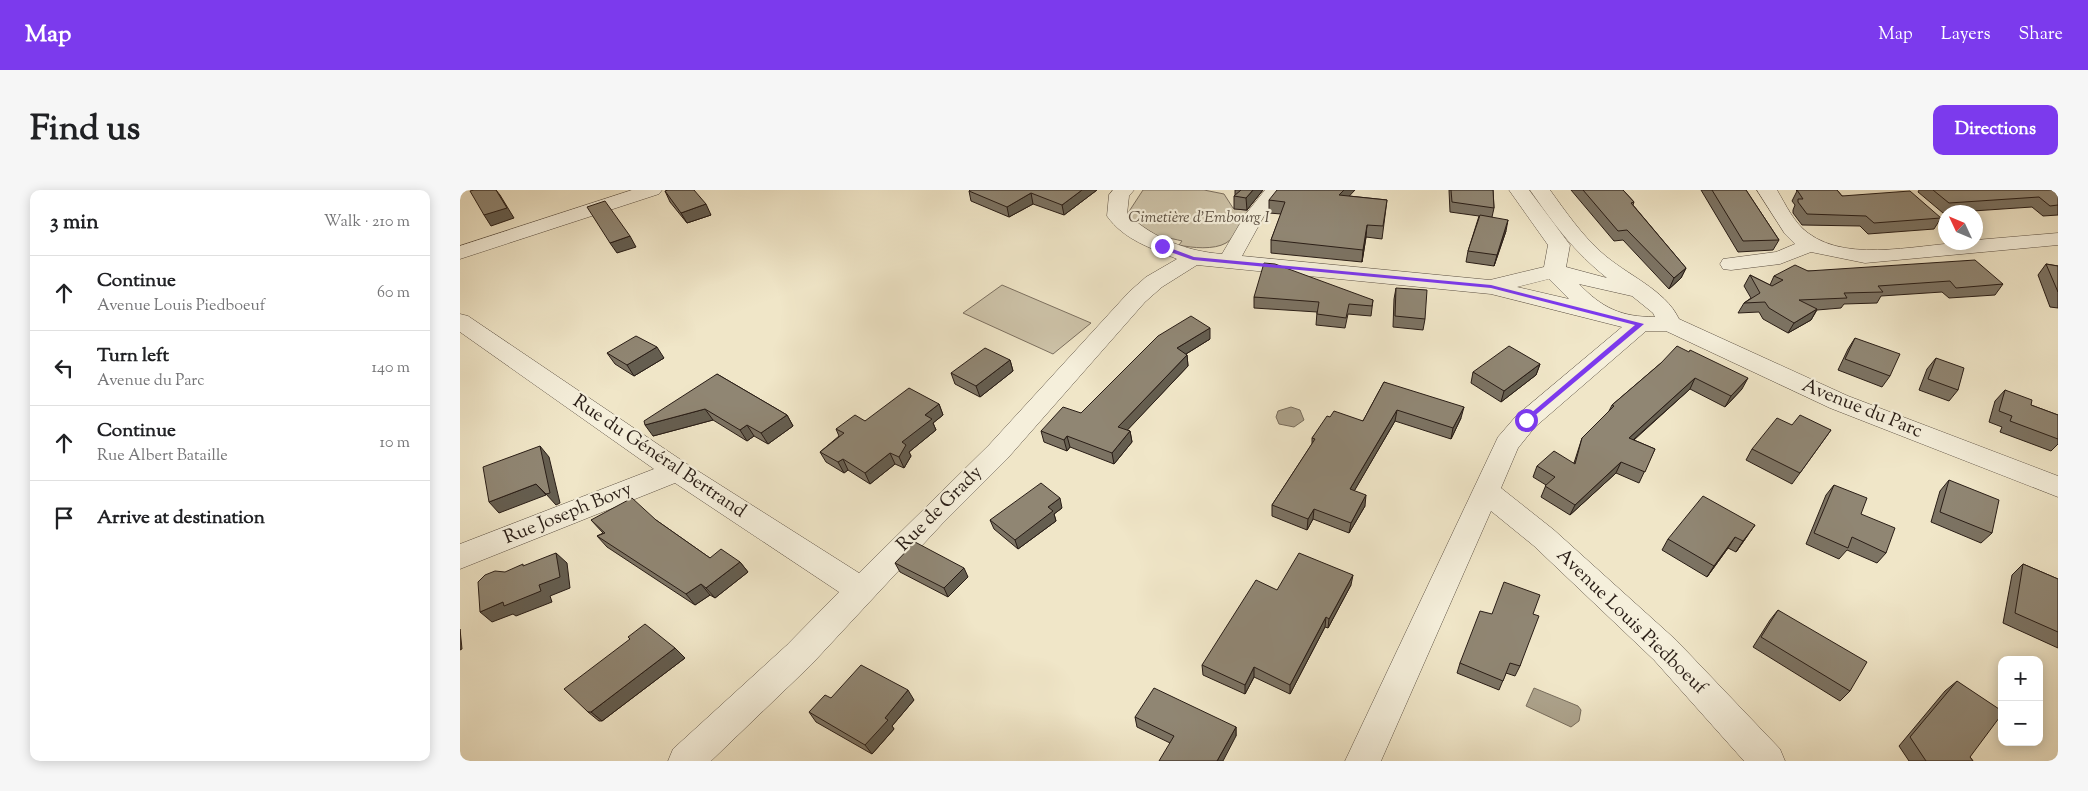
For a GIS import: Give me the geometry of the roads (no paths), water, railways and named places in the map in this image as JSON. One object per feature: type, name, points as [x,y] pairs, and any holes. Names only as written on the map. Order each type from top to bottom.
[{"type":"street","points":[[460,254],[652,190]]},
{"type":"street","name":"Avenue du Parc","points":[[1124,190],[1120,195],[1117,216],[1138,236],[1193,258],[1491,286],[1640,324],[1670,324],[1839,402],[2058,487]]},
{"type":"street","points":[[1229,262],[1244,232],[1265,201],[1276,190]]},
{"type":"street","points":[[1519,190],[1559,245],[1554,271],[1578,296],[1603,314]]},
{"type":"street","points":[[1540,190],[1582,245],[1636,291]]},
{"type":"street","points":[[1767,190],[1793,231],[1812,244],[1833,252],[1865,257],[2033,242],[2055,248]]},
{"type":"street","points":[[1731,264],[1780,258],[1812,244]]},
{"type":"street","name":"Rue de Grady","points":[[686,761],[798,655],[932,516],[998,452],[1137,297],[1154,282],[1193,258]]},
{"type":"street","name":"Avenue du Parc","points":[[1491,286],[1554,271],[1636,291],[1663,310],[1670,324]]},
{"type":"street","name":"Rue du Général Bertrand","points":[[460,321],[677,471],[861,590]]},
{"type":"street","points":[[1363,761],[1508,444],[1526,420],[1640,324]]},
{"type":"street","name":"Rue Joseph Bovy","points":[[460,557],[677,471]]},
{"type":"street","name":"Avenue Louis Piedboeuf","points":[[1486,490],[1544,538],[1665,650],[1767,761]]},
{"type":"park label","name":"Cimetière d'Embourg I","points":[[1199,218]]}]
